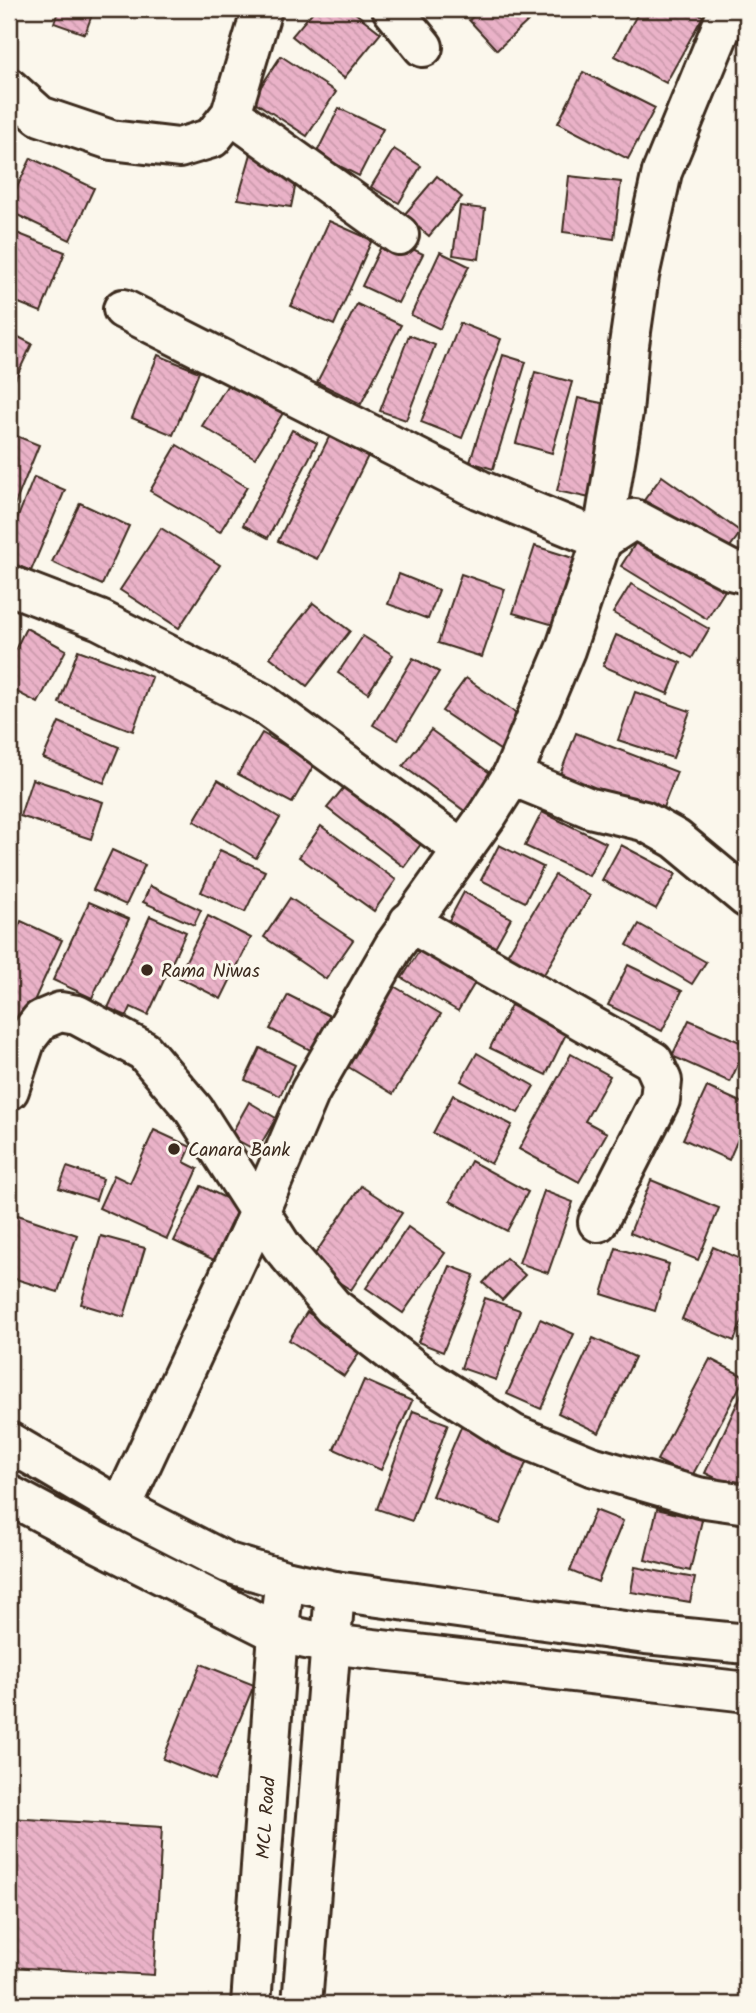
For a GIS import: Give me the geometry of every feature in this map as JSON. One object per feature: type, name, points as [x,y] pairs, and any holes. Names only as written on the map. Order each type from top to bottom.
[{"type":"street","points":[[9,88],[40,116],[111,139],[179,148],[212,138],[231,114],[262,9]]},
{"type":"street","points":[[392,9],[423,47]]},
{"type":"street","points":[[121,1507],[260,1210],[310,1092],[409,922],[488,814],[512,776],[565,650],[602,540],[623,412],[639,276],[662,172],[729,9]]},
{"type":"street","points":[[231,114],[399,234]]},
{"type":"street","points":[[122,309],[480,490],[602,540]]},
{"type":"street","points":[[602,540],[634,519],[730,570],[747,574]]},
{"type":"street","points":[[9,585],[100,620],[262,703],[462,849]]},
{"type":"street","points":[[512,776],[590,808],[644,821],[676,839],[747,898]]},
{"type":"street","points":[[409,922],[653,1060],[662,1081],[660,1100],[598,1222]]},
{"type":"street","points":[[9,1090],[26,1039],[41,1020],[60,1012],[77,1015],[144,1051],[194,1110],[282,1247],[333,1307],[425,1378],[513,1433],[591,1466],[698,1497],[747,1504]]},
{"type":"street","points":[[9,1442],[121,1507],[228,1563],[285,1580],[335,1591],[646,1634],[747,1644]]},
{"type":"street","points":[[9,1495],[99,1544],[278,1633],[330,1644],[747,1692]]},
{"type":"street","name":"MCL Road","points":[[251,2004],[278,1633],[285,1580]]},
{"type":"street","points":[[302,2004],[335,1591]]},
{"type":"building","points":[[59,9],[94,9],[85,34],[54,23]]},
{"type":"building","points":[[315,9],[350,9],[381,33],[344,78],[292,36]]},
{"type":"building","points":[[430,9],[450,9],[443,18]]},
{"type":"building","points":[[482,9],[541,9],[497,50],[469,20]]},
{"type":"building","points":[[640,9],[690,9],[703,16],[666,83],[615,56]]},
{"type":"building","points":[[281,56],[336,92],[307,136],[252,100]]},
{"type":"building","points":[[583,72],[655,108],[628,159],[558,123]]},
{"type":"building","points":[[339,108],[383,129],[359,176],[316,154]]},
{"type":"building","points":[[253,147],[298,173],[291,207],[238,199]]},
{"type":"building","points":[[394,149],[421,166],[399,203],[371,187]]},
{"type":"building","points":[[31,158],[94,188],[70,240],[9,211],[9,204]]},
{"type":"building","points":[[437,176],[462,197],[429,236],[404,215]]},
{"type":"building","points":[[569,176],[621,182],[614,239],[563,232]]},
{"type":"building","points":[[460,206],[485,209],[479,259],[453,255]]},
{"type":"building","points":[[329,221],[372,240],[334,325],[291,306]]},
{"type":"building","points":[[9,230],[65,252],[41,312],[9,299]]},
{"type":"building","points":[[386,236],[423,254],[398,303],[362,286]]},
{"type":"building","points":[[440,252],[469,266],[440,329],[411,315]]},
{"type":"building","points":[[357,304],[401,325],[361,404],[317,382]]},
{"type":"building","points":[[460,323],[501,339],[462,438],[421,422]]},
{"type":"building","points":[[9,332],[32,344],[9,392]]},
{"type":"building","points":[[409,335],[435,345],[406,420],[380,411]]},
{"type":"building","points":[[158,355],[199,372],[173,435],[132,418]]},
{"type":"building","points":[[503,355],[526,362],[493,469],[470,462]]},
{"type":"building","points":[[535,372],[572,382],[552,453],[516,443]]},
{"type":"building","points":[[230,381],[283,413],[255,458],[202,426]]},
{"type":"building","points":[[578,398],[611,405],[590,498],[557,491]]},
{"type":"building","points":[[292,430],[317,443],[268,538],[243,525]]},
{"type":"building","points":[[9,433],[39,445],[9,519]]},
{"type":"building","points":[[330,435],[369,454],[317,559],[278,541]]},
{"type":"building","points":[[177,445],[247,487],[220,532],[150,491]]},
{"type":"building","points":[[662,476],[741,532],[718,563],[639,507]]},
{"type":"building","points":[[34,477],[65,490],[31,571],[9,562],[9,539]]},
{"type":"building","points":[[80,503],[129,526],[102,585],[52,562]]},
{"type":"building","points":[[161,528],[220,565],[179,628],[120,590]]},
{"type":"building","points":[[644,530],[729,584],[707,619],[621,566]]},
{"type":"building","points":[[535,546],[576,559],[554,625],[513,613]]},
{"type":"building","points":[[399,574],[439,590],[428,619],[388,604]]},
{"type":"building","points":[[461,574],[505,589],[482,657],[438,643]]},
{"type":"building","points":[[631,584],[709,629],[692,658],[613,613]]},
{"type":"building","points":[[313,603],[350,631],[307,686],[270,657]]},
{"type":"building","points":[[26,628],[66,650],[38,703],[9,688],[9,662]]},
{"type":"building","points":[[747,628],[747,655],[741,654]]},
{"type":"building","points":[[616,635],[681,663],[668,694],[603,666]]},
{"type":"building","points":[[363,636],[393,655],[368,693],[338,673]]},
{"type":"building","points":[[78,650],[152,677],[133,731],[59,703]]},
{"type":"building","points":[[413,658],[439,672],[398,740],[373,725]]},
{"type":"building","points":[[466,678],[522,717],[500,750],[442,711]]},
{"type":"building","points":[[635,692],[690,711],[673,758],[618,740]]},
{"type":"building","points":[[59,722],[119,747],[104,783],[43,758]]},
{"type":"building","points":[[431,730],[494,776],[466,812],[403,766]]},
{"type":"building","points":[[262,733],[315,763],[292,803],[238,774]]},
{"type":"building","points":[[576,733],[677,772],[660,815],[559,777]]},
{"type":"building","points":[[32,779],[103,802],[91,839],[20,816]]},
{"type":"building","points":[[218,780],[280,818],[256,858],[194,821]]},
{"type":"building","points":[[345,786],[421,844],[404,867],[327,808]]},
{"type":"building","points":[[542,812],[606,843],[589,876],[525,846]]},
{"type":"building","points":[[321,826],[396,880],[374,911],[299,857]]},
{"type":"building","points":[[499,845],[543,867],[525,902],[481,880]]},
{"type":"building","points":[[621,845],[676,874],[656,909],[602,880]]},
{"type":"building","points":[[112,850],[145,865],[126,905],[93,890]]},
{"type":"building","points":[[220,850],[265,871],[245,912],[201,892]]},
{"type":"building","points":[[555,875],[590,896],[543,976],[507,955]]},
{"type":"building","points":[[150,886],[201,910],[194,925],[143,902]]},
{"type":"building","points":[[464,892],[511,918],[494,949],[447,924]]},
{"type":"building","points":[[290,898],[353,940],[326,979],[264,937]]},
{"type":"building","points":[[89,902],[129,919],[92,998],[53,980]]},
{"type":"building","name":"Rama Niwas","points":[[150,916],[186,932],[148,1015],[131,1007],[127,1016],[108,1008]]},
{"type":"building","points":[[208,916],[251,938],[221,999],[178,977]]},
{"type":"building","points":[[21,921],[62,940],[23,1025],[9,1019],[9,948]]},
{"type":"building","points":[[639,924],[706,962],[692,984],[627,945]]},
{"type":"building","points":[[421,948],[476,981],[458,1011],[402,978]]},
{"type":"building","points":[[628,965],[682,991],[662,1031],[608,1005]]},
{"type":"building","points":[[392,985],[441,1014],[393,1094],[345,1065]]},
{"type":"building","points":[[288,995],[332,1017],[314,1052],[270,1029]]},
{"type":"building","points":[[511,1005],[567,1032],[546,1075],[490,1048]]},
{"type":"building","points":[[689,1020],[747,1045],[730,1082],[672,1056]]},
{"type":"building","points":[[260,1048],[295,1065],[280,1096],[245,1080]]},
{"type":"building","points":[[477,1053],[534,1086],[518,1113],[461,1081]]},
{"type":"building","points":[[571,1054],[610,1076],[585,1121],[607,1133],[579,1182],[519,1149]]},
{"type":"building","points":[[707,1087],[747,1105],[747,1118],[729,1160],[683,1139]]},
{"type":"building","points":[[453,1095],[512,1125],[491,1164],[433,1133]]},
{"type":"building","points":[[249,1102],[276,1118],[257,1151],[230,1136]]},
{"type":"building","points":[[154,1130],[191,1147],[184,1162],[198,1169],[167,1239],[99,1208],[114,1175],[130,1183]]},
{"type":"building","points":[[471,1161],[528,1192],[507,1231],[450,1201]]},
{"type":"building","points":[[67,1167],[103,1179],[96,1200],[59,1188]]},
{"type":"building","points":[[651,1180],[719,1208],[698,1260],[630,1233]]},
{"type":"building","points":[[201,1186],[242,1206],[216,1261],[174,1241]]},
{"type":"building","points":[[361,1186],[402,1213],[351,1290],[309,1263]]},
{"type":"building","points":[[544,1191],[573,1202],[548,1273],[519,1263]]},
{"type":"building","points":[[9,1212],[77,1235],[58,1292],[9,1277]]},
{"type":"building","points":[[408,1227],[445,1253],[403,1313],[366,1288]]},
{"type":"building","points":[[101,1236],[145,1248],[124,1317],[81,1304]]},
{"type":"building","points":[[713,1247],[747,1262],[747,1310],[734,1341],[682,1319]]},
{"type":"building","points":[[616,1248],[669,1264],[655,1311],[602,1294]]},
{"type":"building","points":[[506,1258],[525,1275],[502,1300],[483,1283]]},
{"type":"building","points":[[450,1266],[474,1275],[443,1352],[418,1342]]},
{"type":"building","points":[[485,1298],[520,1310],[496,1380],[461,1368]]},
{"type":"building","points":[[307,1312],[362,1349],[344,1376],[289,1340]]},
{"type":"building","points":[[540,1319],[574,1334],[541,1409],[507,1394]]},
{"type":"building","points":[[593,1338],[635,1357],[599,1433],[558,1413]]},
{"type":"building","points":[[710,1359],[745,1377],[691,1478],[657,1460]]},
{"type":"building","points":[[364,1380],[412,1401],[381,1470],[334,1449]]},
{"type":"building","points":[[747,1382],[747,1478],[742,1490],[705,1473]]},
{"type":"building","points":[[413,1411],[448,1424],[412,1521],[377,1509]]},
{"type":"building","points":[[461,1427],[529,1456],[500,1524],[432,1496]]},
{"type":"building","points":[[657,1509],[702,1520],[690,1571],[645,1560]]},
{"type":"building","points":[[595,1510],[623,1521],[598,1582],[570,1571]]},
{"type":"building","points":[[635,1567],[695,1578],[690,1602],[631,1592]]},
{"type":"building","points":[[201,1664],[254,1685],[215,1780],[163,1759]]},
{"type":"building","points":[[9,1818],[162,1827],[154,1975],[9,1967]]},
{"type":"place","name":"Rama Niwas","points":[[147,970]]},
{"type":"place","name":"Canara Bank","points":[[174,1149]]}]
